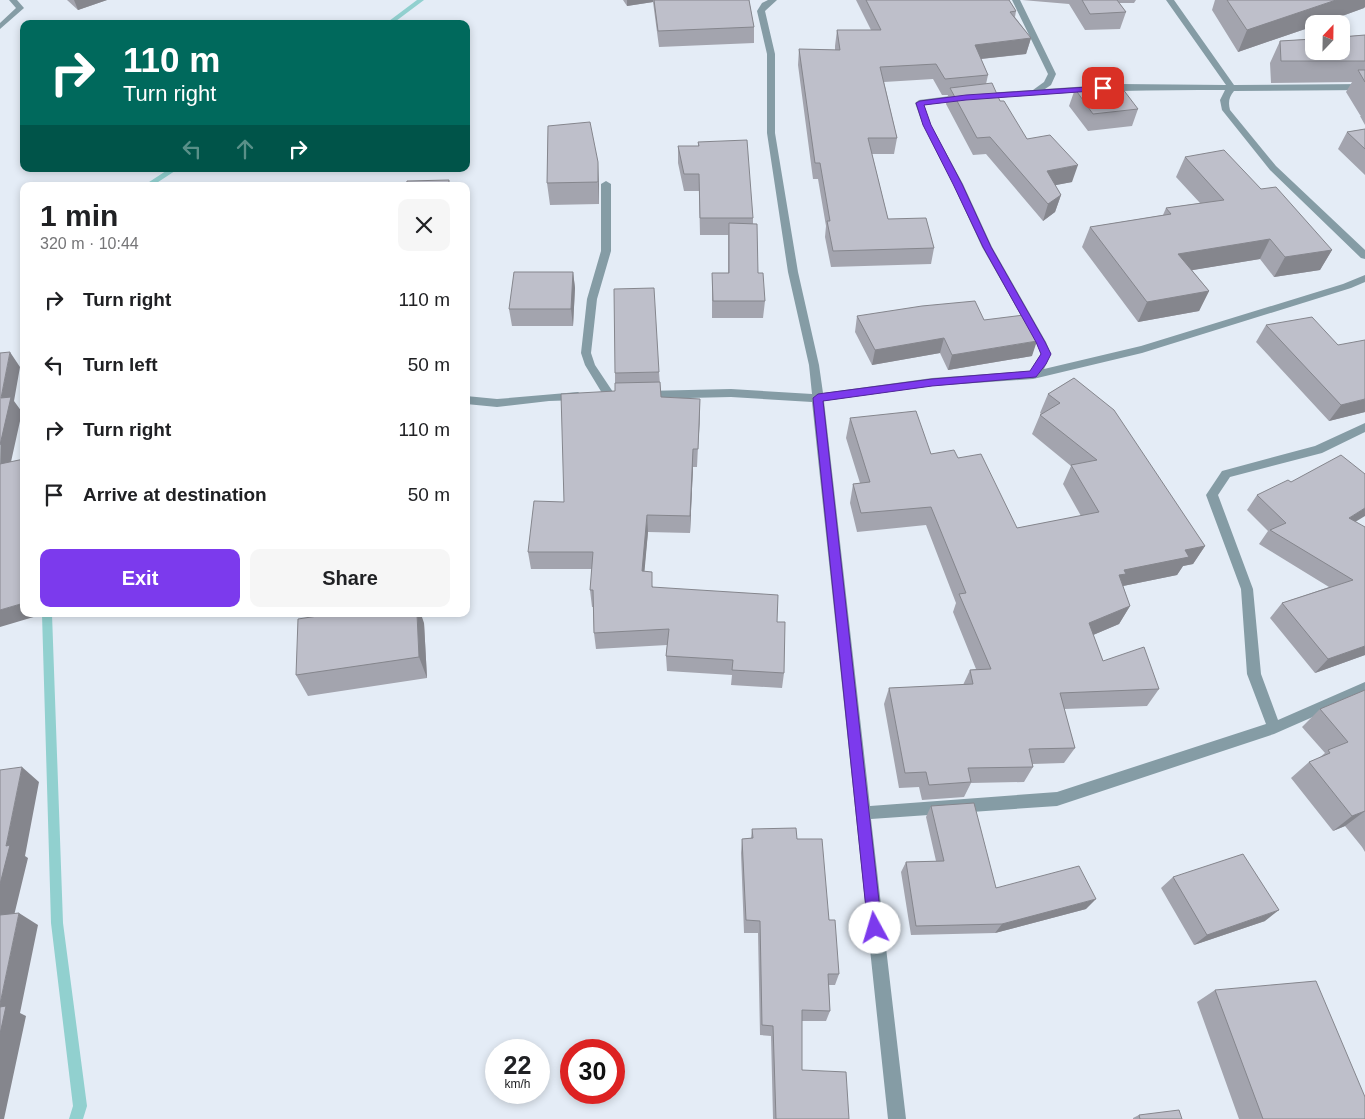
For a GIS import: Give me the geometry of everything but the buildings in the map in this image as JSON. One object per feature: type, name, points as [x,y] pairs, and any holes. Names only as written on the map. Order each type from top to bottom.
[{"type":"street","points":[[0,26],[20,8],[13,0]]},
{"type":"street","points":[[773,0],[765,5],[761,11],[771,54],[771,133],[793,272],[814,365],[896,1119]]},
{"type":"street","points":[[1016,0],[1052,74],[1048,83],[1036,93]]},
{"type":"street","points":[[1170,0],[1232,88]]},
{"type":"street","points":[[1033,375],[1043,362],[1046,354],[987,247],[958,184],[927,125],[920,103],[1120,87],[1365,87]]},
{"type":"street","points":[[1232,88],[1225,96],[1223,104],[1226,110],[1273,168],[1365,256]]},
{"type":"street","points":[[470,400],[497,403],[549,397],[604,396],[586,353],[592,299],[606,251],[606,184]]},
{"type":"street","points":[[637,395],[731,393],[818,398],[932,382],[1033,375],[1142,349],[1347,286],[1365,278]]},
{"type":"street","points":[[1274,728],[1254,674],[1247,589],[1212,495],[1226,474],[1318,450],[1365,427]]},
{"type":"street","points":[[862,813],[1057,799],[1274,728],[1365,688]]},
{"type":"waterway","points":[[394,20],[421,0]]},
{"type":"waterway","points":[[153,182],[169,172]]},
{"type":"waterway","points":[[47,617],[57,923],[80,1106],[76,1119]]},
{"type":"route","points":[[875,928],[818,398],[932,382],[1033,375],[1043,362],[1046,354],[987,247],[958,184],[927,125],[920,103],[966,97],[1103,88]]}]
